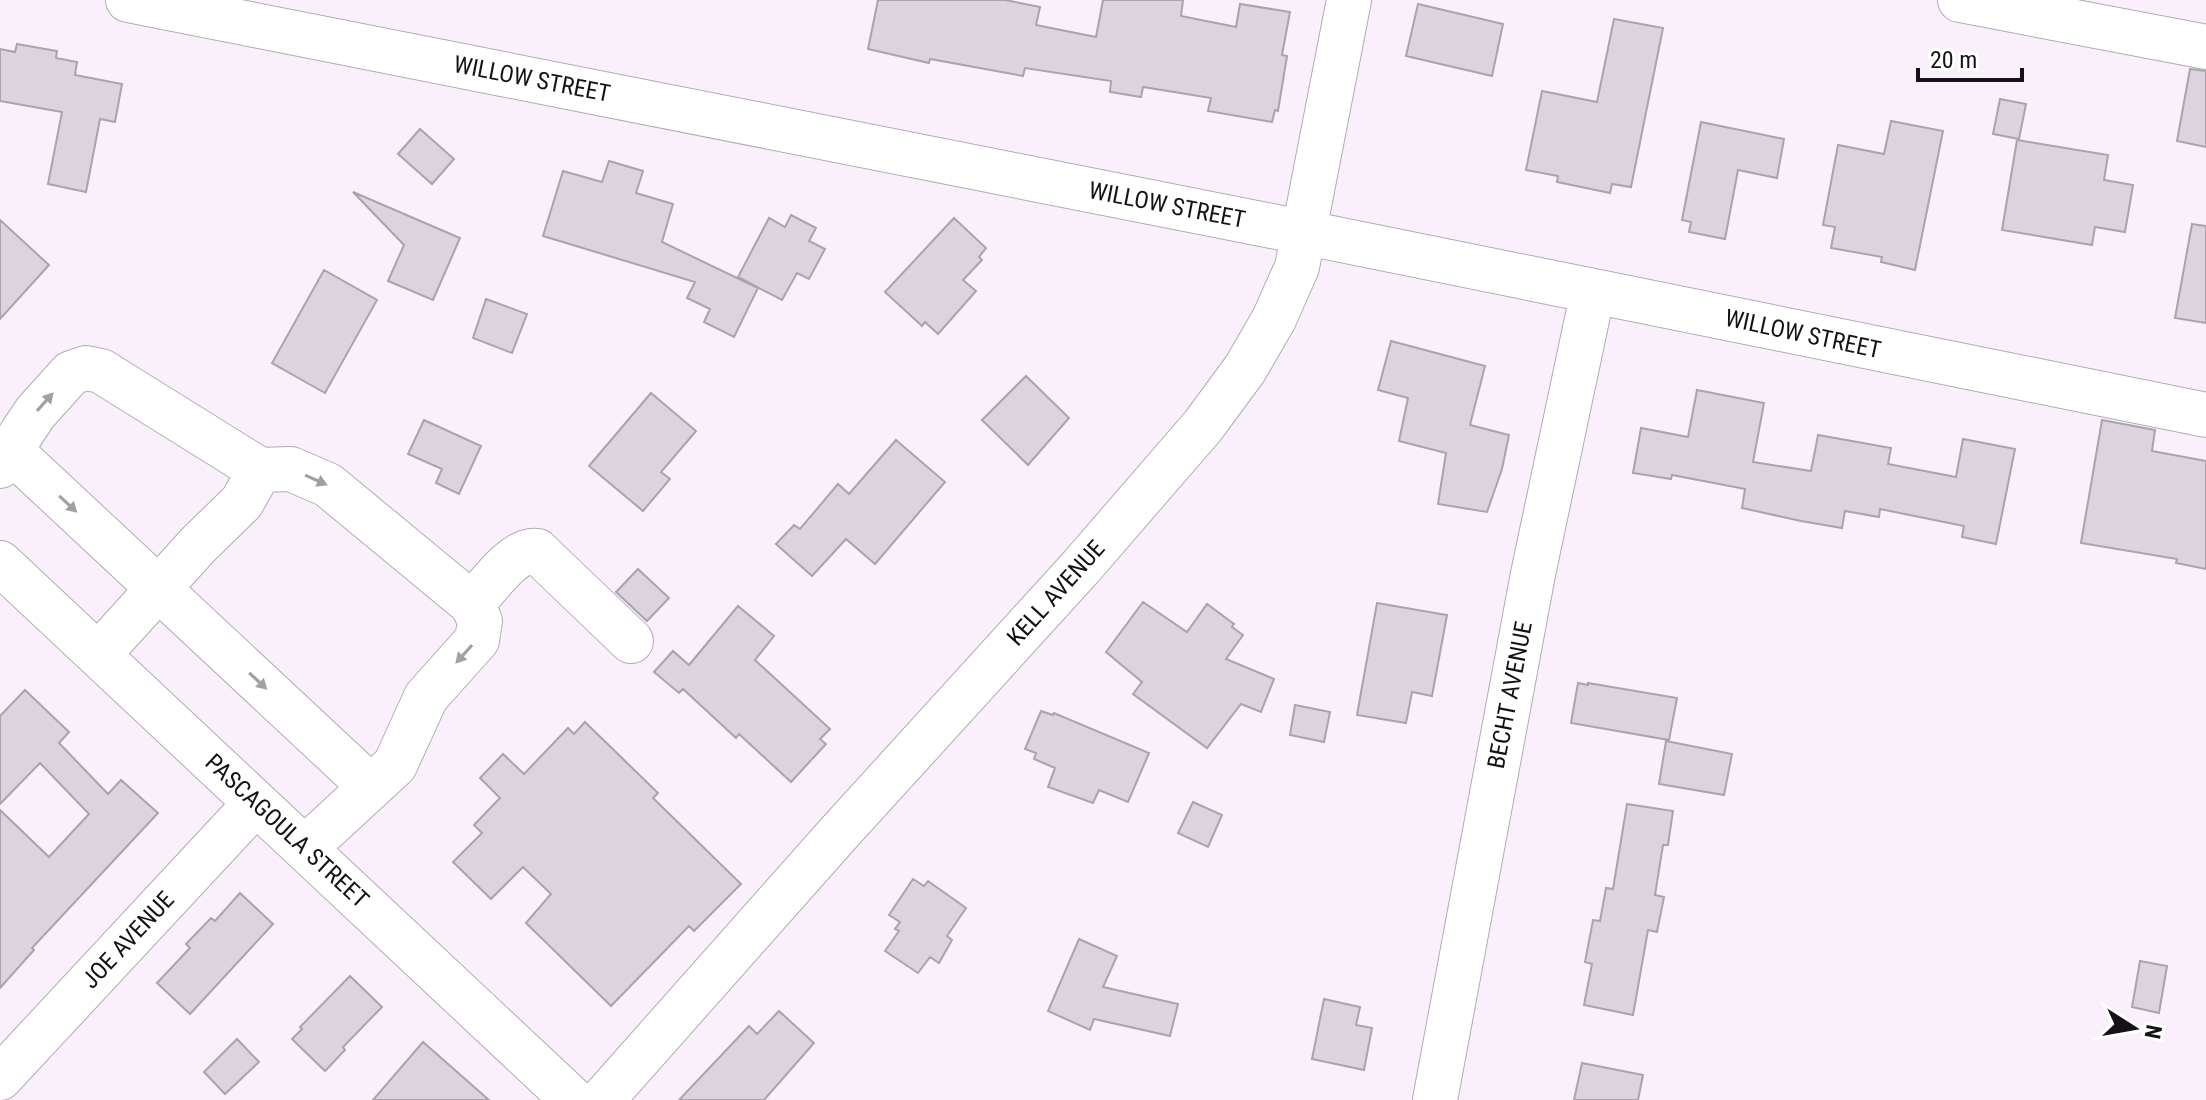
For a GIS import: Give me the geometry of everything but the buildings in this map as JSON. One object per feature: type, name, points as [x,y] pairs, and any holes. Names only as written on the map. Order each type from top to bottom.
[{"type":"street","name":"WILLOW STREET","points":[[128,0],[1302,232],[2206,415]]},
{"type":"street","name":"KELL AVENUE","points":[[602,1100],[1081,567],[1203,426],[1245,369],[1274,319],[1297,267],[1349,0]]},
{"type":"street","points":[[1960,0],[2206,47]]},
{"type":"street","name":"BECHT AVENUE","points":[[1435,1100],[1533,574],[1593,291]]},
{"type":"street","points":[[305,848],[395,765],[426,697],[477,640],[480,621],[472,604],[328,485],[291,469],[260,470],[101,371],[86,368],[71,373],[35,413],[6,458],[158,588],[371,787]]},
{"type":"street","points":[[98,655],[198,545],[242,502],[260,470]]},
{"type":"street","points":[[472,604],[520,552],[532,549],[631,641]]},
{"type":"street","name":"PASCAGOULA STREET","points":[[0,563],[573,1100]]},
{"type":"street","name":"JOE AVENUE","points":[[0,1078],[256,803]]}]
